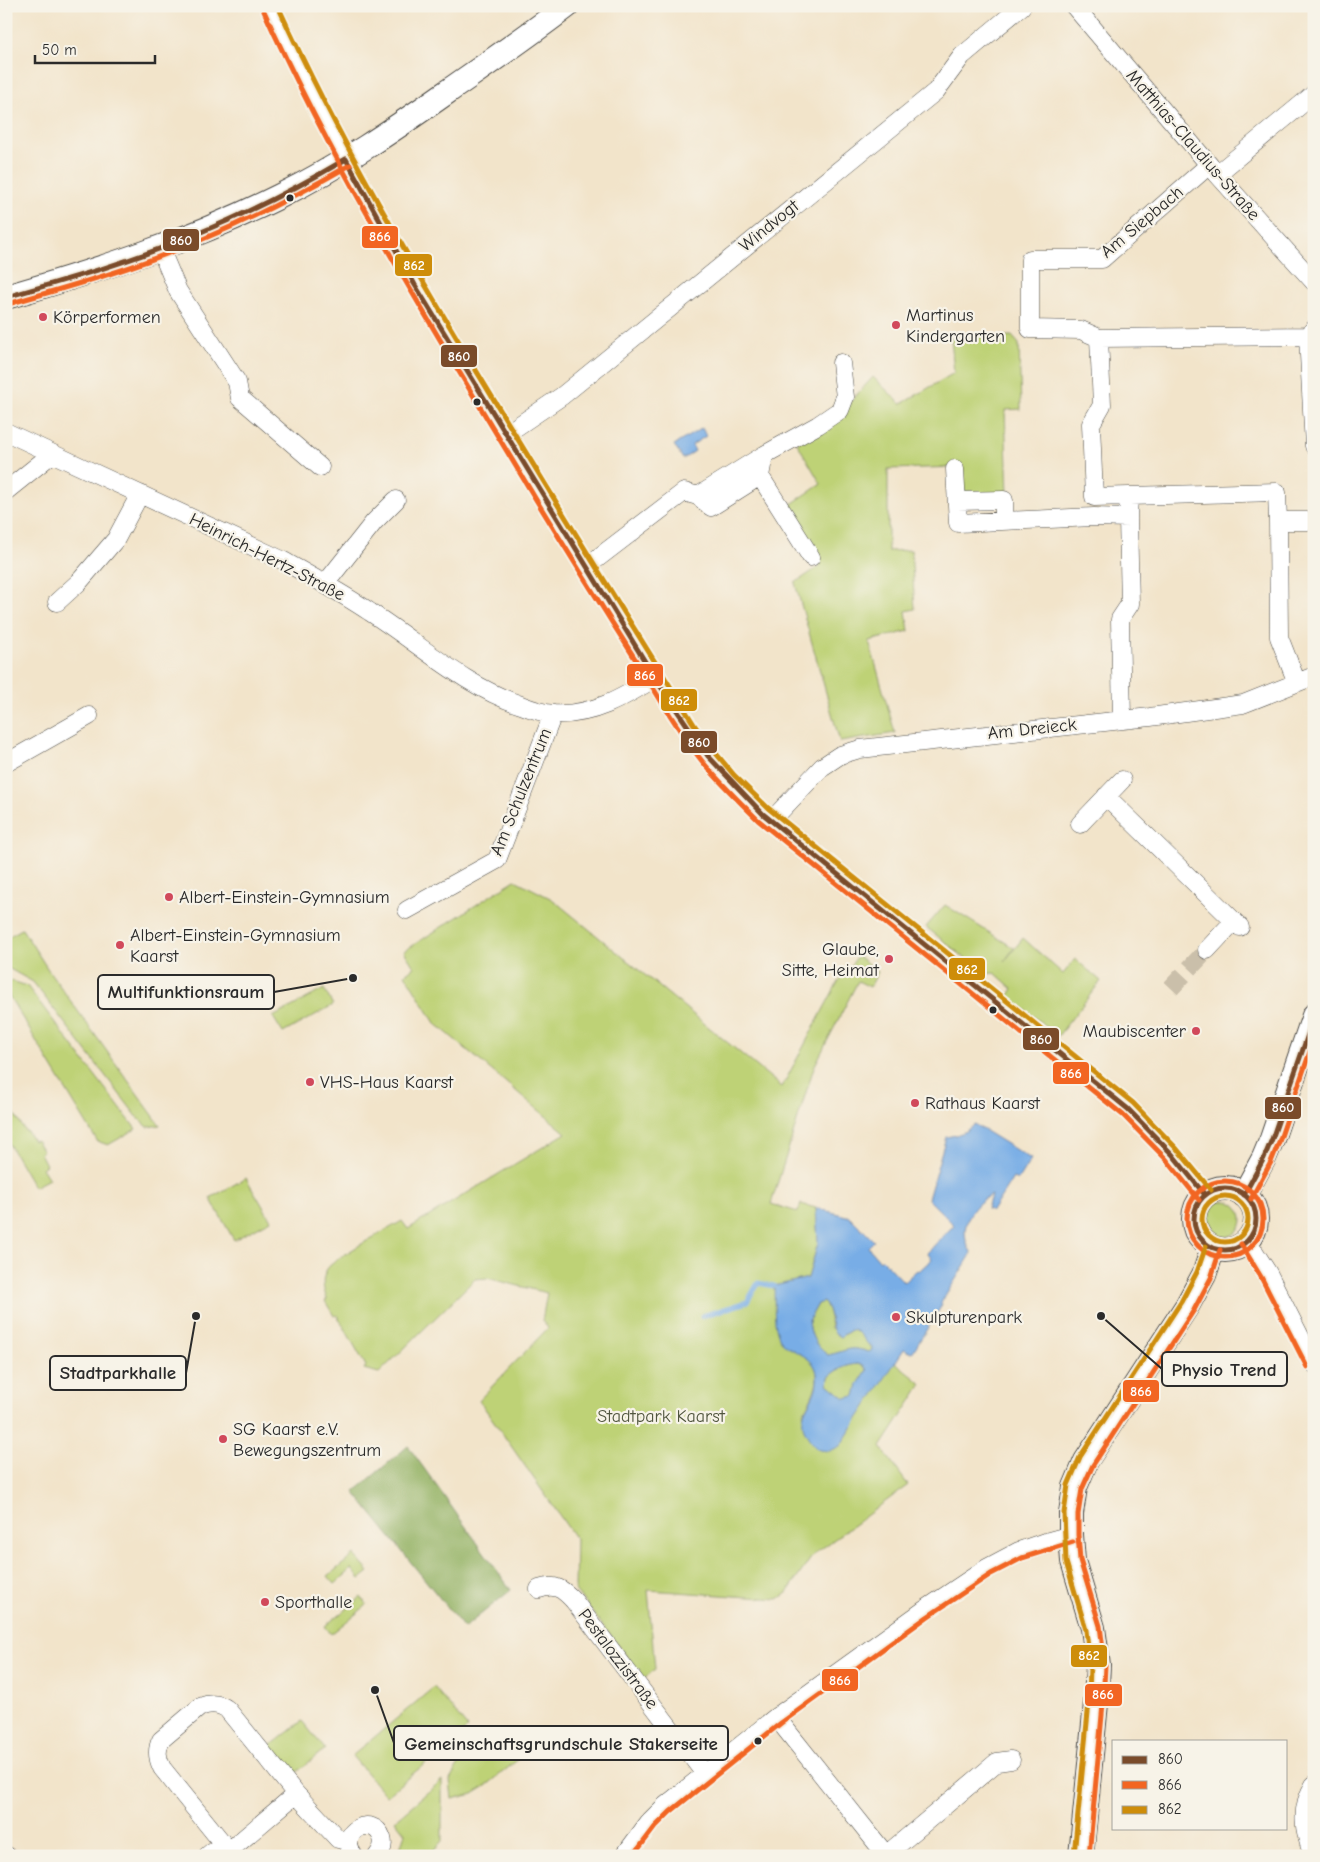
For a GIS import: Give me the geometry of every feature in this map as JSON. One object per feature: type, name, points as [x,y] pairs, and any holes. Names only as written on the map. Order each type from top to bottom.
[{"type":"street","points":[[270,6],[291,53],[411,278],[586,567],[655,678],[708,756],[729,780],[772,820],[1121,1103],[1168,1149],[1205,1195]]},
{"type":"street","points":[[6,297],[83,275],[160,248],[217,226],[280,196],[395,129],[567,6]]},
{"type":"street","name":"Windvogt","points":[[506,434],[562,396],[936,92],[962,56],[1022,6]]},
{"type":"street","name":"Matthias-Claudius-Straße","points":[[1074,6],[1213,169],[1314,282]]},
{"type":"street","points":[[1213,169],[1314,94]]},
{"type":"street","name":"Am Siepbach","points":[[1213,169],[1102,260],[1030,259],[1030,329],[1081,330],[1099,338],[1311,333]]},
{"type":"street","points":[[160,248],[178,291],[237,382],[240,398],[320,467]]},
{"type":"street","points":[[1311,333],[1314,446]]},
{"type":"street","points":[[1094,517],[1091,424],[1102,405],[1099,338]]},
{"type":"street","points":[[698,496],[840,410],[845,397],[841,363]]},
{"type":"street","name":"Heinrich-Hertz-Straße","points":[[6,432],[282,560],[371,612],[471,682],[509,701],[553,714],[598,708],[613,703],[655,678]]},
{"type":"street","points":[[6,490],[52,454]]},
{"type":"street","points":[[764,456],[760,476],[811,558]]},
{"type":"street","points":[[955,470],[958,523],[1094,517],[1128,518]]},
{"type":"street","points":[[586,567],[684,492],[698,496],[711,507],[760,476]]},
{"type":"street","points":[[1094,497],[1277,492],[1279,637],[1297,683]]},
{"type":"street","points":[[57,602],[79,582],[116,540],[140,494]]},
{"type":"street","points":[[1122,720],[1120,619],[1130,604],[1129,496]]},
{"type":"street","points":[[325,584],[374,522],[396,500]]},
{"type":"street","points":[[1278,521],[1314,521]]},
{"type":"street","name":"Am Dreieck","points":[[772,820],[822,767],[840,755],[860,748],[1122,720],[1244,704],[1314,676]]},
{"type":"street","name":"Am Schulzentrum","points":[[407,910],[497,860],[553,714]]},
{"type":"street","points":[[6,763],[89,716]]},
{"type":"street","points":[[1080,824],[1122,780]]},
{"type":"street","points":[[1106,796],[1237,924],[1207,950]]},
{"type":"street","points":[[1244,1194],[1260,1166],[1272,1139],[1314,1016]]},
{"type":"street","points":[[1224,1188],[1244,1194],[1252,1204],[1256,1217],[1254,1230],[1247,1240],[1237,1247],[1225,1250],[1214,1248],[1204,1242],[1198,1234],[1194,1223],[1196,1208],[1205,1195],[1214,1189],[1224,1188]]},
{"type":"street","points":[[1247,1240],[1268,1273],[1314,1364]]},
{"type":"street","points":[[1081,1856],[1098,1665],[1093,1628],[1073,1561],[1071,1513],[1075,1487],[1086,1462],[1187,1306],[1204,1274],[1214,1248]]},
{"type":"street","points":[[624,1856],[649,1822],[665,1806],[776,1717],[923,1611],[987,1568],[1019,1551],[1042,1542],[1072,1535]]},
{"type":"street","name":"Pestalozzistraße","points":[[539,1589],[552,1586],[559,1587],[574,1601],[705,1774]]},
{"type":"street","points":[[229,1854],[160,1763],[157,1755],[158,1747],[164,1737],[200,1707],[208,1704],[220,1705],[230,1713],[296,1794],[338,1839],[351,1848],[354,1830],[360,1826],[371,1826],[381,1835],[383,1847],[380,1855]]},
{"type":"street","points":[[776,1717],[886,1855],[997,1762],[1012,1760]]},
{"type":"street","points":[[1313,1856],[1305,1834],[1304,1819],[1310,1792],[1314,1786]]},
{"type":"street","points":[[229,1854],[296,1794]]},
{"type":"street","points":[[207,1856],[213,1851],[229,1854]]},
{"type":"green space","points":[[1012,336],[1019,344],[1021,409],[1005,410],[1008,495],[961,496],[960,467],[888,469],[888,551],[911,550],[915,609],[906,611],[909,631],[869,641],[895,733],[840,742],[795,583],[820,566],[784,509],[821,484],[797,443],[833,420],[873,377],[901,404],[954,373],[951,338]]},
{"type":"green space","name":"Stadtpark Kaarst","points":[[515,880],[552,899],[782,1087],[839,980],[858,956],[878,972],[870,987],[858,981],[814,1067],[771,1204],[798,1212],[801,1204],[816,1208],[818,1243],[808,1278],[774,1286],[781,1341],[807,1357],[816,1369],[817,1382],[815,1389],[803,1414],[840,1446],[895,1362],[922,1384],[881,1447],[908,1485],[813,1555],[787,1593],[778,1599],[648,1590],[655,1669],[644,1679],[575,1590],[576,1539],[479,1400],[548,1328],[542,1321],[547,1293],[487,1278],[475,1279],[379,1373],[364,1369],[366,1366],[337,1315],[334,1316],[325,1301],[327,1299],[323,1284],[325,1273],[340,1258],[402,1221],[408,1229],[566,1133],[435,1023],[405,974],[414,967],[404,951]]},
{"type":"green space","points":[[945,905],[1014,948],[1004,962],[1023,938],[1063,974],[1075,959],[1101,981],[1058,1036],[1008,996],[1013,989],[995,973],[985,974],[926,927]]},
{"type":"green space","points":[[22,929],[49,971],[160,1125],[148,1127],[138,1118],[33,982],[6,967],[6,938]]},
{"type":"green space","points":[[6,979],[27,986],[136,1129],[108,1145],[97,1141],[6,991]]},
{"type":"green space","points":[[324,989],[333,1005],[283,1033],[273,1017]]},
{"type":"green space","points":[[6,1100],[25,1131],[27,1131],[33,1141],[36,1140],[43,1151],[40,1153],[46,1165],[42,1168],[49,1179],[34,1187],[6,1139]]},
{"type":"green space","points":[[246,1178],[271,1220],[234,1240],[210,1198]]},
{"type":"green space","points":[[1224,1201],[1231,1202],[1237,1206],[1241,1212],[1241,1226],[1237,1232],[1231,1236],[1224,1237],[1217,1236],[1211,1232],[1207,1226],[1206,1219],[1207,1212],[1211,1206],[1217,1202]]},
{"type":"green space","points":[[823,1302],[829,1311],[831,1328],[844,1335],[851,1330],[855,1331],[861,1335],[872,1350],[869,1352],[848,1349],[828,1355],[820,1348],[812,1335],[809,1320],[818,1304]]},
{"type":"green space","points":[[859,1364],[867,1370],[855,1396],[845,1398],[828,1384],[829,1377],[836,1372],[846,1366]]},
{"type":"green space","points":[[408,1446],[511,1590],[464,1628],[354,1492]]},
{"type":"green space","points":[[354,1555],[369,1572],[360,1579],[352,1569],[335,1584],[328,1576]]},
{"type":"green space","points":[[361,1597],[367,1605],[331,1634],[325,1626]]},
{"type":"green space","points":[[434,1687],[468,1728],[386,1796],[352,1756]]},
{"type":"green space","points":[[302,1721],[325,1749],[292,1776],[269,1747]]},
{"type":"green space","points":[[504,1736],[521,1757],[486,1786],[473,1794],[452,1799],[450,1780],[458,1766],[485,1740]]},
{"type":"green space","points":[[442,1780],[442,1841],[428,1856],[406,1856],[400,1849],[405,1833],[395,1820]]},
{"type":"water","points":[[702,428],[706,436],[692,445],[695,451],[683,459],[674,445]]},
{"type":"water","points":[[974,1124],[1031,1159],[1018,1180],[1013,1178],[992,1211],[987,1209],[991,1195],[977,1205],[972,1212],[965,1228],[965,1236],[967,1245],[972,1253],[912,1353],[904,1349],[840,1446],[830,1451],[819,1450],[808,1438],[803,1419],[816,1386],[817,1374],[811,1362],[784,1344],[777,1333],[774,1286],[808,1278],[818,1243],[816,1208],[850,1217],[874,1241],[868,1247],[880,1261],[882,1259],[904,1282],[917,1270],[919,1271],[932,1259],[927,1253],[954,1225],[928,1199],[946,1137],[968,1130]],"holes":[[[823,1302],[828,1309],[835,1334],[840,1337],[851,1330],[855,1331],[861,1335],[872,1350],[869,1352],[848,1349],[828,1355],[820,1348],[812,1335],[809,1320],[818,1304]],[[858,1364],[864,1366],[867,1370],[858,1384],[855,1396],[845,1398],[828,1384],[829,1377],[842,1368]]]},
{"type":"waterway","points":[[702,1316],[747,1302],[758,1283],[774,1286]]},
{"type":"tunnel","points":[[1171,988],[1207,950]]},
{"type":"transit line","name":"862","points":[[278,6],[326,106],[378,204],[434,300],[618,602],[695,726],[714,751],[734,775],[768,808],[1133,1103],[1177,1149],[1211,1190]]},
{"type":"transit line","name":"866","points":[[263,9],[324,135],[427,318],[574,561],[669,714],[702,761],[758,820],[1123,1115],[1166,1159],[1199,1200]]},
{"type":"transit line","name":"860","points":[[346,159],[415,285],[655,678],[708,756],[763,814],[1128,1109],[1172,1154],[1205,1195]]},
{"type":"transit line","name":"860","points":[[6,297],[101,269],[148,253],[213,227],[290,190],[346,159]]},
{"type":"transit line","name":"866","points":[[8,304],[103,276],[216,234],[255,216],[350,165]]},
{"type":"transit line","name":"860","points":[[1244,1195],[1272,1139],[1314,1017]]},
{"type":"transit line","name":"866","points":[[1251,1199],[1271,1162],[1279,1142],[1314,1040]]},
{"type":"transit line","name":"866","points":[[1225,1181],[1240,1184],[1252,1192],[1260,1204],[1263,1219],[1260,1234],[1252,1246],[1240,1254],[1225,1257],[1210,1254],[1198,1246],[1190,1234],[1187,1219],[1190,1204],[1198,1192],[1210,1184],[1225,1181]]},
{"type":"transit line","name":"860","points":[[1225,1188],[1237,1191],[1247,1197],[1253,1207],[1256,1219],[1253,1231],[1247,1241],[1237,1247],[1225,1250],[1213,1247],[1203,1241],[1197,1231],[1194,1219],[1197,1207],[1203,1197],[1213,1191],[1225,1188]]},
{"type":"transit line","name":"862","points":[[1220,1196],[1230,1196],[1244,1206],[1248,1219],[1244,1232],[1238,1238],[1230,1242],[1220,1242],[1206,1232],[1202,1224],[1202,1214],[1212,1200],[1220,1196]]},
{"type":"transit line","name":"866","points":[[1241,1244],[1261,1277],[1307,1367]]},
{"type":"transit line","name":"862","points":[[1074,1855],[1089,1702],[1090,1665],[1086,1630],[1066,1562],[1064,1513],[1068,1485],[1080,1457],[1181,1302],[1197,1272],[1206,1246]]},
{"type":"transit line","name":"866","points":[[1089,1856],[1105,1665],[1100,1626],[1080,1560],[1078,1514],[1082,1489],[1093,1465],[1194,1310],[1211,1278],[1220,1250]]},
{"type":"transit line","name":"866","points":[[633,1856],[655,1827],[670,1812],[781,1723],[927,1617],[991,1574],[1022,1558],[1073,1542]]},
{"type":"place","name":"Körperformen","points":[[43,317]]},
{"type":"place","name":"Martinus Kindergarten","points":[[896,325]]},
{"type":"place","name":"Albert-Einstein-Gymnasium","points":[[169,897]]},
{"type":"place","name":"Albert-Einstein-Gymnasium Kaarst","points":[[120,945]]},
{"type":"place","name":"Glaube, Sitte, Heimat","points":[[889,959]]},
{"type":"place","name":"Multifunktionsraum","points":[[353,978]]},
{"type":"place","name":"Maubiscenter","points":[[1196,1031]]},
{"type":"place","name":"VHS-Haus Kaarst","points":[[310,1082]]},
{"type":"place","name":"Rathaus Kaarst","points":[[915,1103]]},
{"type":"place","name":"Stadtparkhalle","points":[[196,1316]]},
{"type":"place","name":"Physio Trend","points":[[1101,1316]]},
{"type":"place","name":"Skulpturenpark","points":[[896,1317]]},
{"type":"place","name":"SG Kaarst e.V. Bewegungszentrum","points":[[223,1439]]},
{"type":"place","name":"Sporthalle","points":[[265,1602]]},
{"type":"place","name":"Gemeinschaftsgrundschule Stakerseite","points":[[375,1690]]}]
